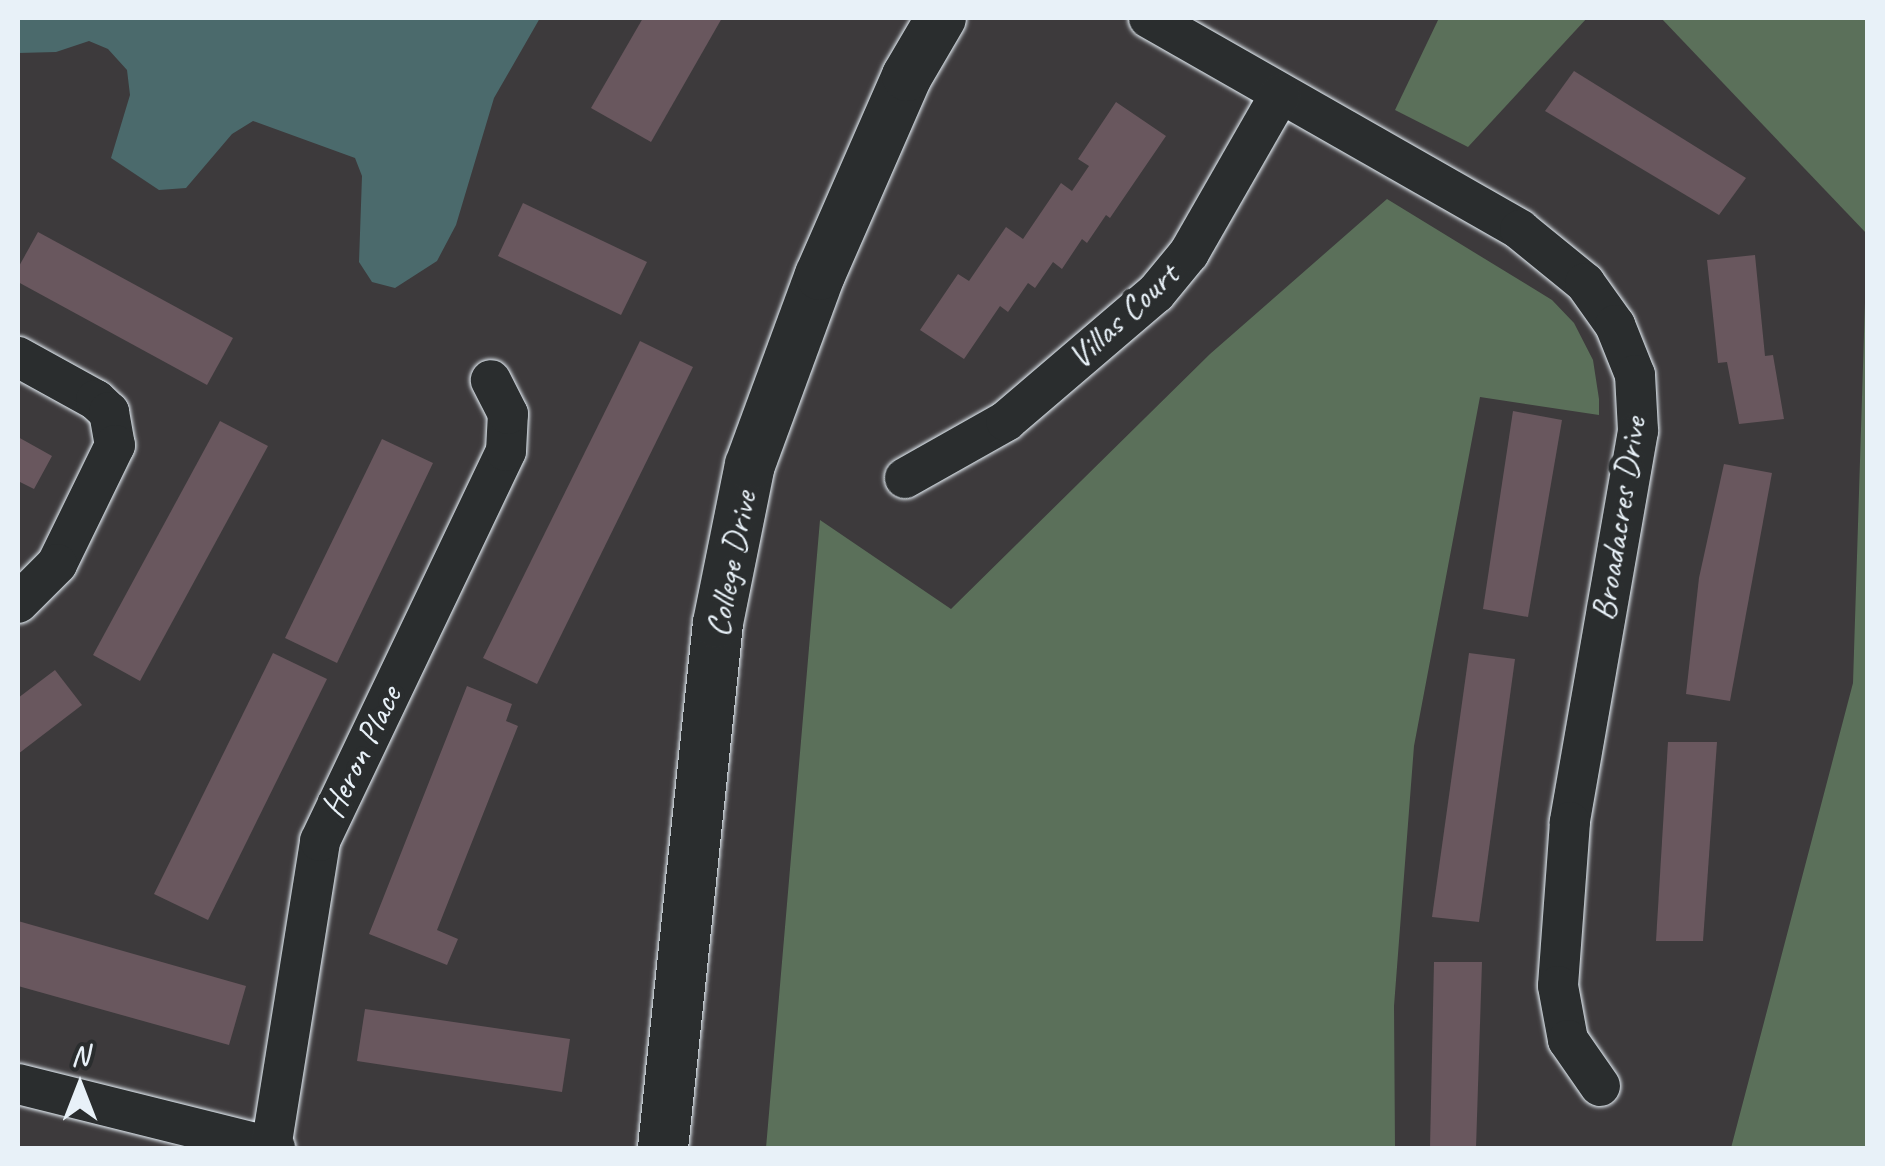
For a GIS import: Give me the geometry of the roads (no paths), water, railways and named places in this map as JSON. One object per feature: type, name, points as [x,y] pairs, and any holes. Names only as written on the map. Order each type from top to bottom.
[{"type":"main road","name":"College Drive","points":[[663,1148],[718,622],[750,466],[820,275],[907,76],[941,18]]},
{"type":"street","name":"Broadacres Drive","points":[[1149,18],[1520,230],[1566,265],[1616,325],[1635,376],[1638,431],[1570,822],[1558,986],[1568,1040],[1600,1086]]},
{"type":"street","name":"Villas Court","points":[[904,478],[1006,421],[1156,293],[1189,253],[1280,94]]},
{"type":"street","points":[[18,356],[96,400],[109,412],[116,445],[57,564],[18,603]]},
{"type":"street","name":"Heron Place","points":[[273,1148],[320,841],[502,462],[508,414],[491,380]]},
{"type":"street","points":[[18,1084],[273,1148]]},
{"type":"water","points":[[18,18],[540,18],[494,98],[456,225],[437,261],[395,288],[372,282],[359,262],[362,176],[355,158],[253,121],[232,134],[186,188],[159,190],[111,158],[130,95],[127,70],[108,49],[89,41],[56,52],[18,53]]}]
